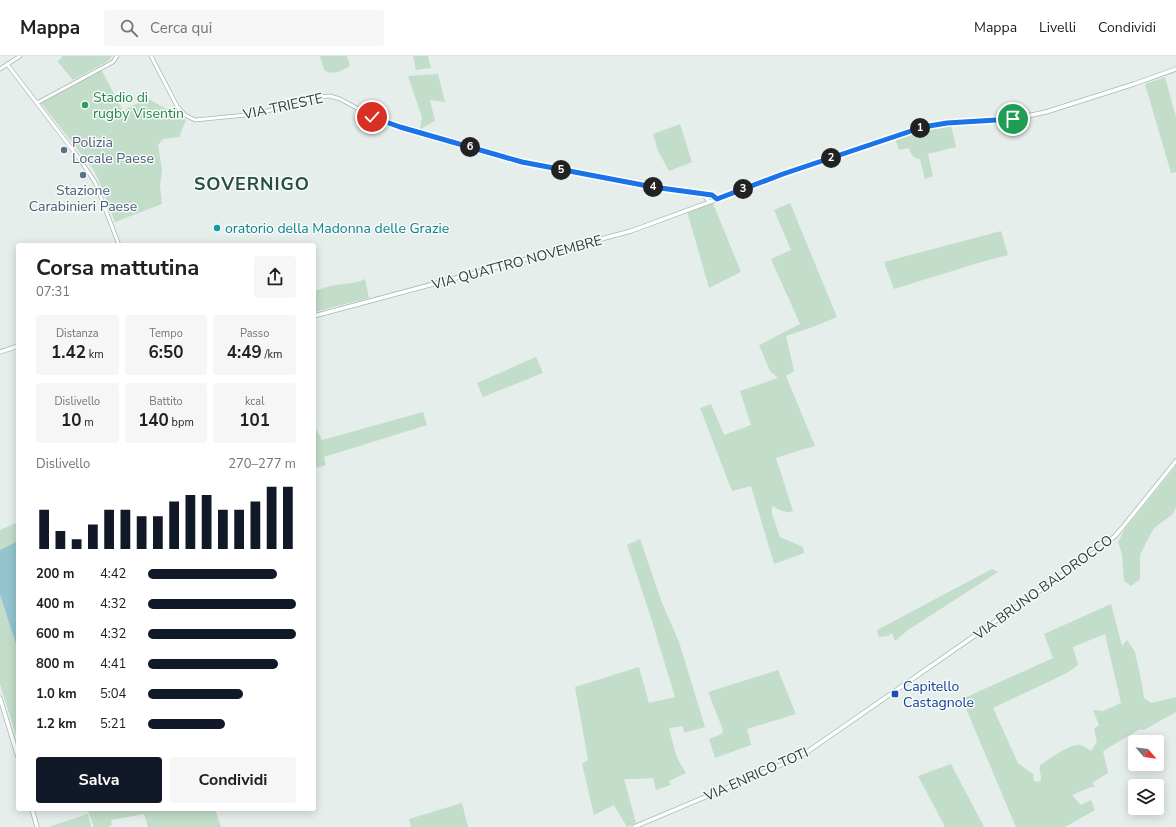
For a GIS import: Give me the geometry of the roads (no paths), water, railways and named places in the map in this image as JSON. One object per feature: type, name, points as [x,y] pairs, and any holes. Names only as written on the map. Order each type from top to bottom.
[{"type":"main road","points":[[717,199],[783,174],[923,127],[947,123],[1013,119],[1046,112],[1176,69]]},
{"type":"main road","name":"VIA QUATTRO NOVEMBRE","points":[[316,315],[631,231],[717,199]]},
{"type":"main road","points":[[0,352],[16,347]]},
{"type":"main road","name":"VIA BRUNO BALDROCCO","points":[[911,679],[1106,544],[1122,528],[1176,461]]},
{"type":"main road","name":"VIA ENRICO TOTI","points":[[634,827],[797,758],[911,679]]},
{"type":"main road","points":[[0,698],[16,750]]},
{"type":"main road","points":[[33,811],[37,827]]},
{"type":"street","points":[[0,69],[20,56]]},
{"type":"street","points":[[37,103],[113,62],[117,56]]},
{"type":"street","name":"VIA TRIESTE","points":[[151,56],[177,106],[188,117],[195,120],[257,114],[316,97],[330,96],[340,99],[379,120],[522,162],[653,187],[714,196],[717,199]]},
{"type":"street","points":[[7,64],[78,157],[95,182],[118,243]]},
{"type":"street","points":[[702,194],[710,202]]},
{"type":"water","points":[[16,542],[16,644],[0,595],[0,550]]},
{"type":"place","name":"Stadio di rugby Visentin","points":[[85,105]]},
{"type":"place","name":"Polizia Locale Paese","points":[[64,150]]},
{"type":"place","name":"Stazione Carabinieri Paese","points":[[83,175]]},
{"type":"place","name":"oratorio della Madonna delle Grazie","points":[[217,228]]},
{"type":"place","name":"Capitello Castagnole","points":[[895,694]]},
{"type":"district","name":"SOVERNIGO","points":[[252,184]]}]
